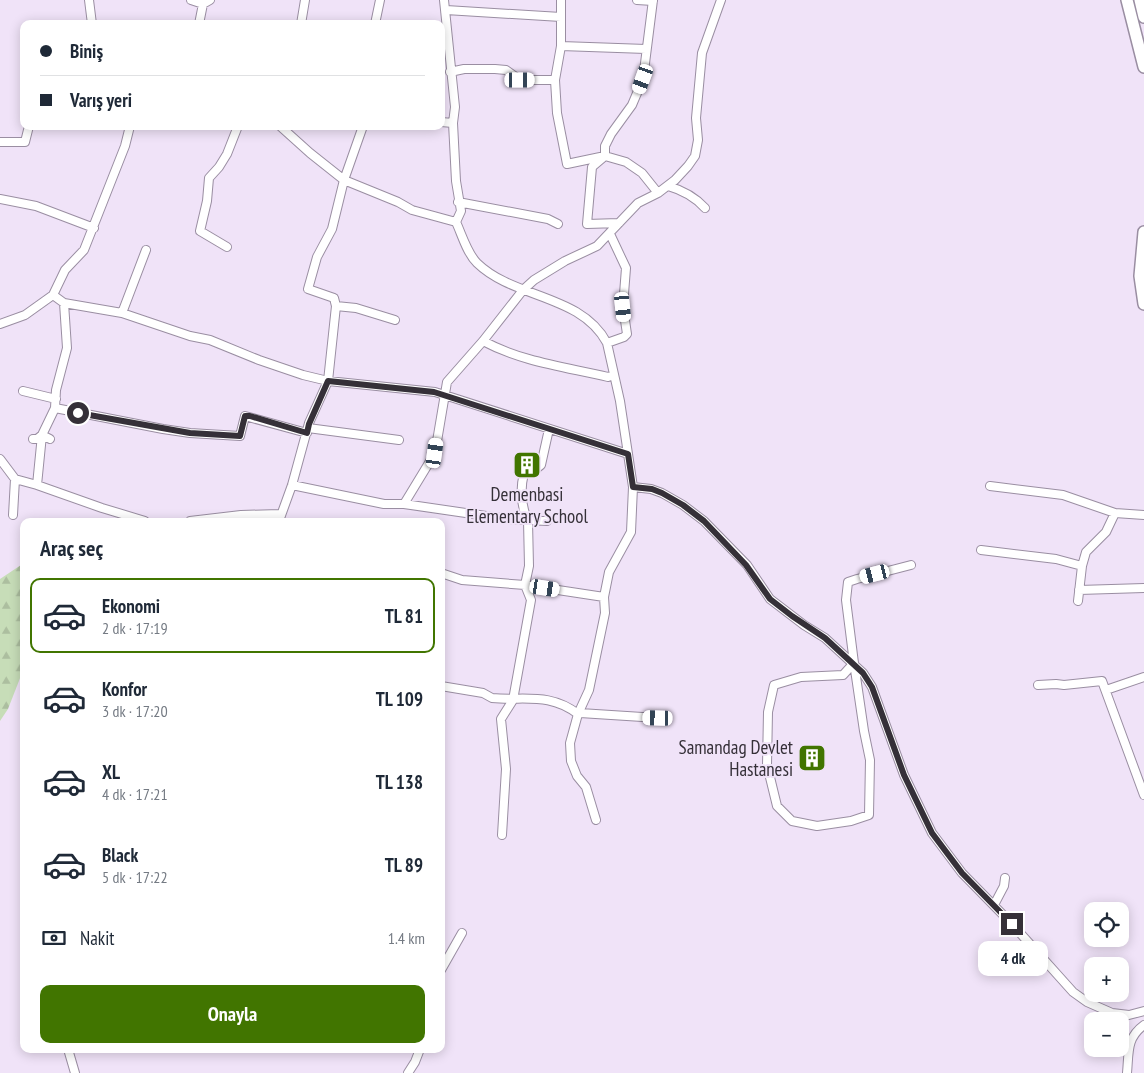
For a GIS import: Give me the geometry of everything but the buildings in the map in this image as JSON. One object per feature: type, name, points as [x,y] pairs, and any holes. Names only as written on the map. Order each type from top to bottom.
[{"type":"highway","points":[[1128,0],[1144,67]]},
{"type":"highway","points":[[1140,0],[1144,17]]},
{"type":"highway","points":[[1144,232],[1140,276],[1144,304]]},
{"type":"street","points":[[89,0],[92,20]]},
{"type":"street","points":[[191,0],[207,2],[200,20]]},
{"type":"street","points":[[302,20],[305,0]]},
{"type":"street","points":[[376,20],[380,0]]},
{"type":"street","points":[[444,0],[454,107],[453,123],[458,202],[461,211],[456,222],[466,245],[476,262],[494,276],[523,290],[563,304],[589,320],[607,343],[614,375],[633,487],[631,532],[609,572],[604,597],[605,613],[589,690],[579,713],[570,743],[570,761],[577,776],[586,787],[596,820]]},
{"type":"street","points":[[561,0],[561,46],[556,80],[557,113],[567,164],[605,156],[626,162],[642,173],[658,193]]},
{"type":"street","points":[[605,156],[604,146],[638,94],[643,79],[653,1],[637,0]]},
{"type":"street","points":[[404,504],[435,453],[447,382],[483,341],[523,290],[534,280],[565,261],[597,246],[638,203],[668,186],[695,156],[698,140],[696,118],[702,53],[721,0]]},
{"type":"street","points":[[446,10],[561,18]]},
{"type":"street","points":[[561,46],[646,49]]},
{"type":"street","points":[[450,72],[464,69],[500,69],[506,70],[520,80],[556,80]]},
{"type":"street","points":[[445,122],[453,123]]},
{"type":"street","points":[[0,142],[25,142],[28,130]]},
{"type":"street","points":[[0,324],[25,315],[53,295],[65,270],[84,250],[126,146],[129,130]]},
{"type":"street","points":[[227,247],[200,231],[207,201],[209,178],[227,154],[236,130]]},
{"type":"street","points":[[284,130],[344,180],[384,196],[412,210],[456,222]]},
{"type":"street","points":[[216,518],[241,515],[279,518],[292,485],[308,430],[328,381],[336,306],[334,298],[308,289],[317,257],[332,229],[344,180],[363,130]]},
{"type":"street","points":[[605,156],[592,166],[587,224],[619,224]]},
{"type":"street","points":[[668,186],[684,192],[705,208]]},
{"type":"street","points":[[0,199],[36,206],[94,228]]},
{"type":"street","points":[[458,202],[548,219],[558,224]]},
{"type":"street","points":[[607,343],[624,337],[627,334],[623,307],[626,268],[610,234]]},
{"type":"street","points":[[122,313],[146,250]]},
{"type":"street","points":[[53,295],[64,304],[122,313],[190,336],[210,340],[259,360],[328,381],[434,392],[628,454]]},
{"type":"street","points":[[37,485],[46,437],[56,403],[56,390],[67,348],[64,304]]},
{"type":"street","points":[[336,306],[356,308],[395,320]]},
{"type":"street","points":[[483,341],[524,358],[542,363],[608,377],[614,375]]},
{"type":"street","points":[[22,391],[78,413],[190,433],[240,436],[245,416],[308,430],[400,440]]},
{"type":"street","points":[[502,835],[506,769],[500,719],[513,700],[531,600],[525,585],[529,566],[528,521],[524,514],[521,489],[524,474],[536,469],[540,465],[549,429]]},
{"type":"street","points":[[33,439],[46,437]]},
{"type":"street","points":[[0,459],[15,479],[135,518]]},
{"type":"street","points":[[13,514],[15,479]]},
{"type":"street","points":[[292,485],[384,504],[429,506],[507,519],[548,521]]},
{"type":"street","points":[[990,486],[1063,494],[1115,513],[1144,515]]},
{"type":"street","points":[[633,487],[652,489],[662,493],[697,515],[746,565],[770,599],[825,638],[854,663],[872,687],[904,775],[932,833],[962,873],[994,905],[1073,992],[1087,1002],[1119,1015],[1128,1016],[1144,1011]]},
{"type":"street","points":[[1078,601],[1082,566],[1086,552],[1106,532],[1115,513]]},
{"type":"street","points":[[981,550],[1056,559],[1082,566]]},
{"type":"street","points":[[854,663],[843,675],[801,677],[774,685],[768,712],[767,765],[776,806],[792,821],[817,826],[852,821],[869,815],[870,760],[864,732],[846,600],[848,582],[911,565]]},
{"type":"street","points":[[445,574],[462,580],[525,585],[604,597]]},
{"type":"street","points":[[1079,590],[1144,588]]},
{"type":"street","points":[[1106,690],[1144,677]]},
{"type":"street","points":[[1038,686],[1102,681],[1144,795]]},
{"type":"street","points":[[445,687],[483,693],[492,698],[555,700],[579,713],[658,718]]},
{"type":"street","points":[[994,905],[1004,886],[1005,878]]},
{"type":"street","points":[[445,963],[462,933]]},
{"type":"street","points":[[1127,1073],[1128,1047],[1144,1025]]},
{"type":"street","points":[[69,1053],[76,1073]]},
{"type":"street","points":[[408,1073],[418,1053]]},
{"type":"green space","points":[[20,566],[20,678],[8,709],[0,721],[0,579]]},
{"type":"place","name":"Demenbasi Elementary School","points":[[527,465]]},
{"type":"place","name":"Samandag Devlet Hastanesi","points":[[812,758]]},
{"type":"route","points":[[78,413],[190,433],[240,436],[245,416],[250,416],[307,433],[309,424],[328,381],[434,392],[628,454],[633,487],[652,489],[662,493],[683,505],[704,521],[746,565],[770,599],[804,625],[825,638],[863,673],[872,687],[904,775],[921,814],[932,833],[962,873],[1012,924]]}]
